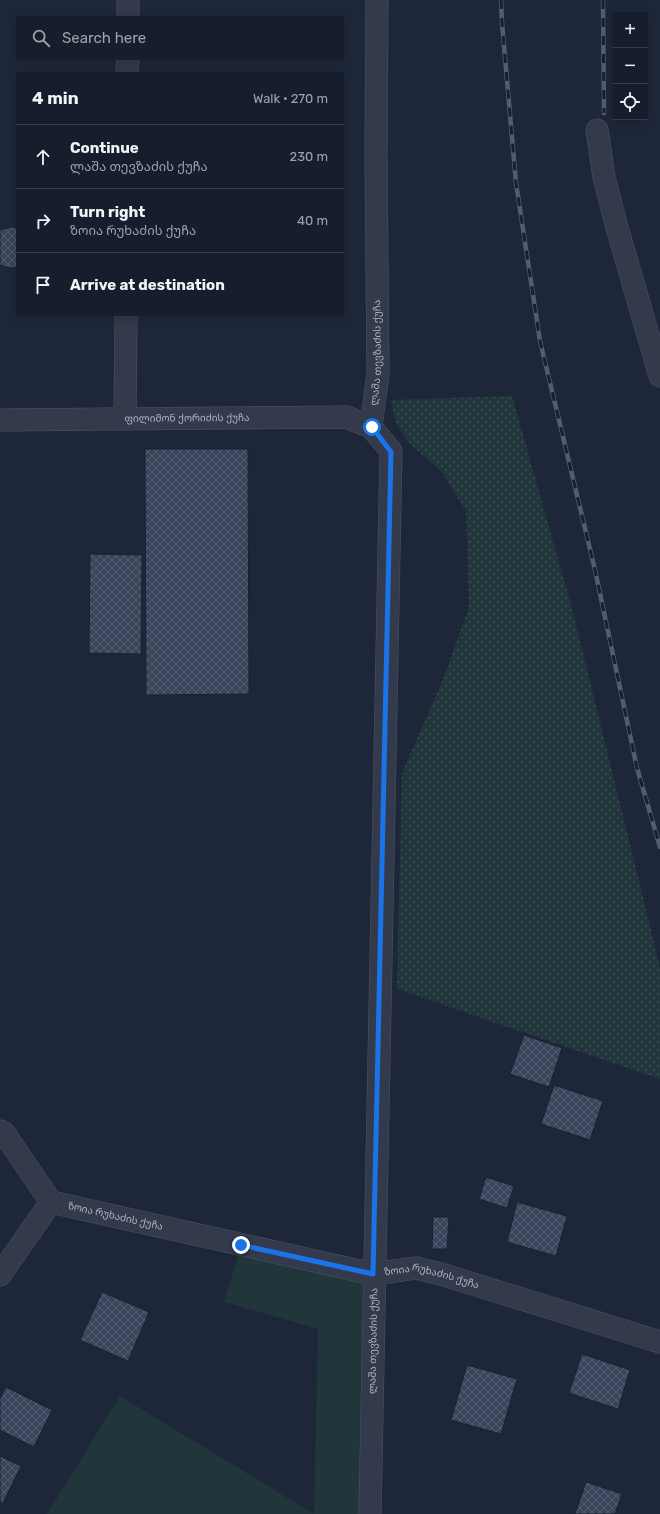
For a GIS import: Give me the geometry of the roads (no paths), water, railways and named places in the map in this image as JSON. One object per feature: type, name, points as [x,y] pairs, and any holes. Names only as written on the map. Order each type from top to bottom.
[{"type":"street","points":[[128,0],[128,16]]},
{"type":"street","name":"ლაშა თევზაძის ქუჩა","points":[[370,1514],[373,1274],[391,452],[372,427],[378,374],[376,156],[377,0]]},
{"type":"street","points":[[128,60],[128,72]]},
{"type":"street","points":[[597,130],[604,177],[616,224],[660,376]]},
{"type":"street","points":[[125,419],[126,316]]},
{"type":"street","name":"ფილიმონ ქორიძის ქუჩა","points":[[0,420],[346,417],[372,427]]},
{"type":"street","points":[[0,1130],[4,1133],[51,1202],[0,1275]]},
{"type":"street","name":"ზოია რუხაძის ქუჩა","points":[[51,1202],[373,1274],[416,1268],[442,1274],[660,1342]]},
{"type":"railway","points":[[501,0],[516,183],[540,341],[595,570],[637,768],[660,847]]},
{"type":"railway","points":[[603,0],[604,113]]}]
